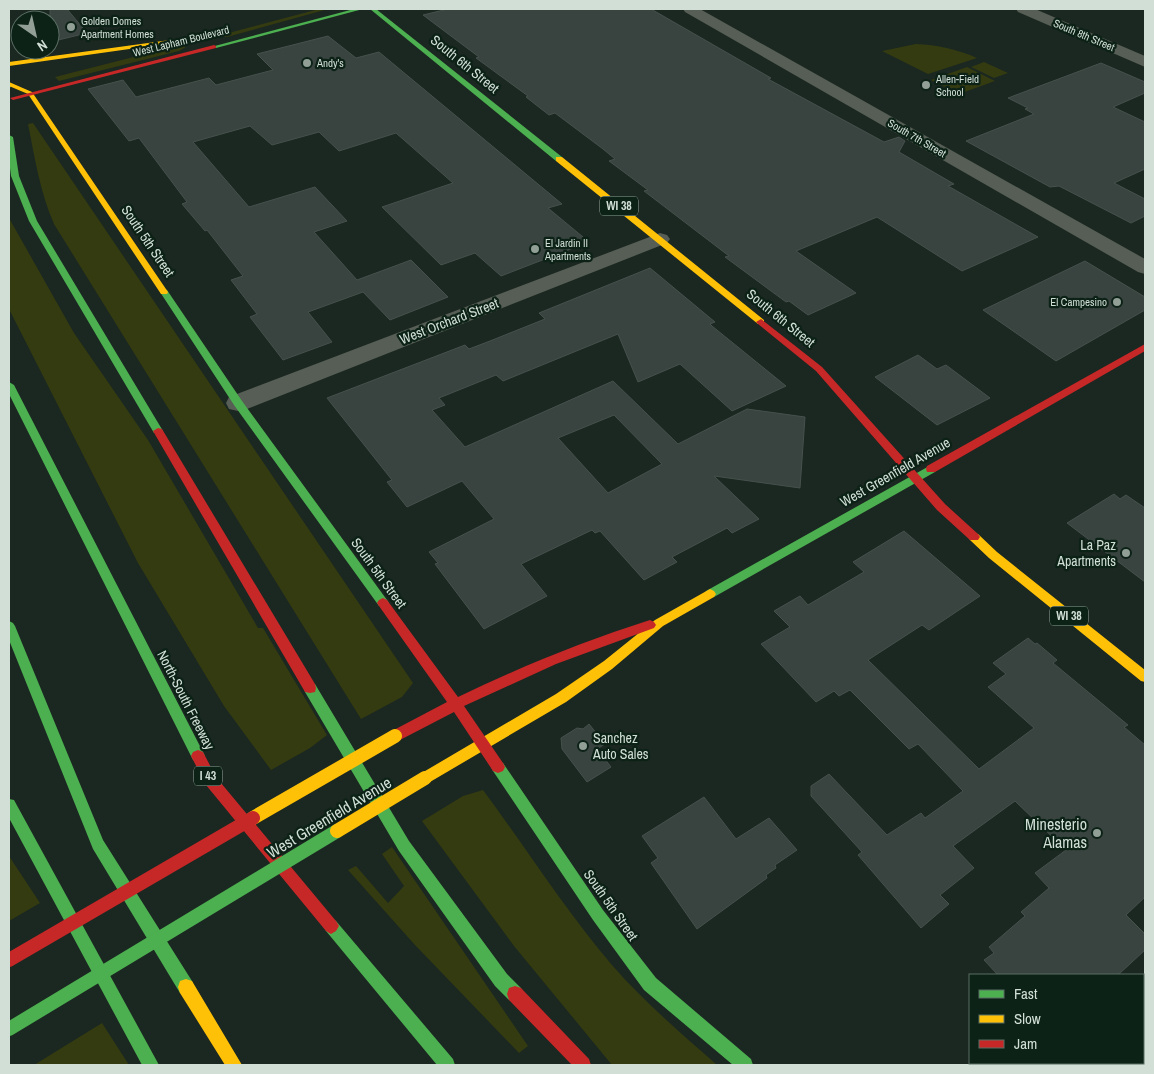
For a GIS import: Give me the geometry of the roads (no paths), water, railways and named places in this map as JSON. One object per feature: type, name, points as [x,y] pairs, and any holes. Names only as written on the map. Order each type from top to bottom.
[{"type":"main road","name":"West Lapham Boulevard","points":[[9,99],[360,9]]},
{"type":"main road","name":"South 6th Street","points":[[373,9],[820,369],[940,508],[993,555],[1145,677]]},
{"type":"main road","name":"West Lapham Boulevard","points":[[9,64],[180,40],[83,65]]},
{"type":"main road","points":[[9,85],[27,80]]},
{"type":"main road","points":[[9,85],[30,94]]},
{"type":"main road","name":"South 5th Street","points":[[30,94],[238,403],[455,703],[598,916],[650,984],[745,1065]]},
{"type":"main road","points":[[9,137],[15,176],[33,221],[404,846],[501,980],[583,1065]]},
{"type":"main road","name":"West Greenfield Avenue","points":[[9,1029],[561,698],[608,665],[659,623],[1145,347]]},
{"type":"main road","name":"North-South Freeway","points":[[9,384],[211,781],[447,1065]]},
{"type":"main road","name":"West Greenfield Avenue","points":[[9,960],[455,703],[484,688],[606,637],[659,623]]},
{"type":"main road","points":[[9,626],[98,844],[234,1065]]},
{"type":"main road","points":[[9,805],[16,820]]},
{"type":"main road","points":[[9,809],[151,1065]]},
{"type":"street","name":"South 7th Street","points":[[690,9],[1145,268]]},
{"type":"street","name":"South 8th Street","points":[[1023,9],[1145,62]]},
{"type":"street","name":"West Orchard Street","points":[[238,403],[660,239]]},
{"type":"place","name":"Golden Domes Apartment Homes","points":[[71,27]]},
{"type":"place","name":"Andy's","points":[[307,63]]},
{"type":"place","name":"Allen-Field School","points":[[926,85]]},
{"type":"place","name":"El Jardin II Apartments","points":[[535,249]]},
{"type":"place","name":"El Campesino","points":[[1117,302]]},
{"type":"place","name":"La Paz Apartments","points":[[1126,553]]},
{"type":"place","name":"Sanchez Auto Sales","points":[[583,746]]},
{"type":"place","name":"Minesterio Alamas","points":[[1097,833]]}]
